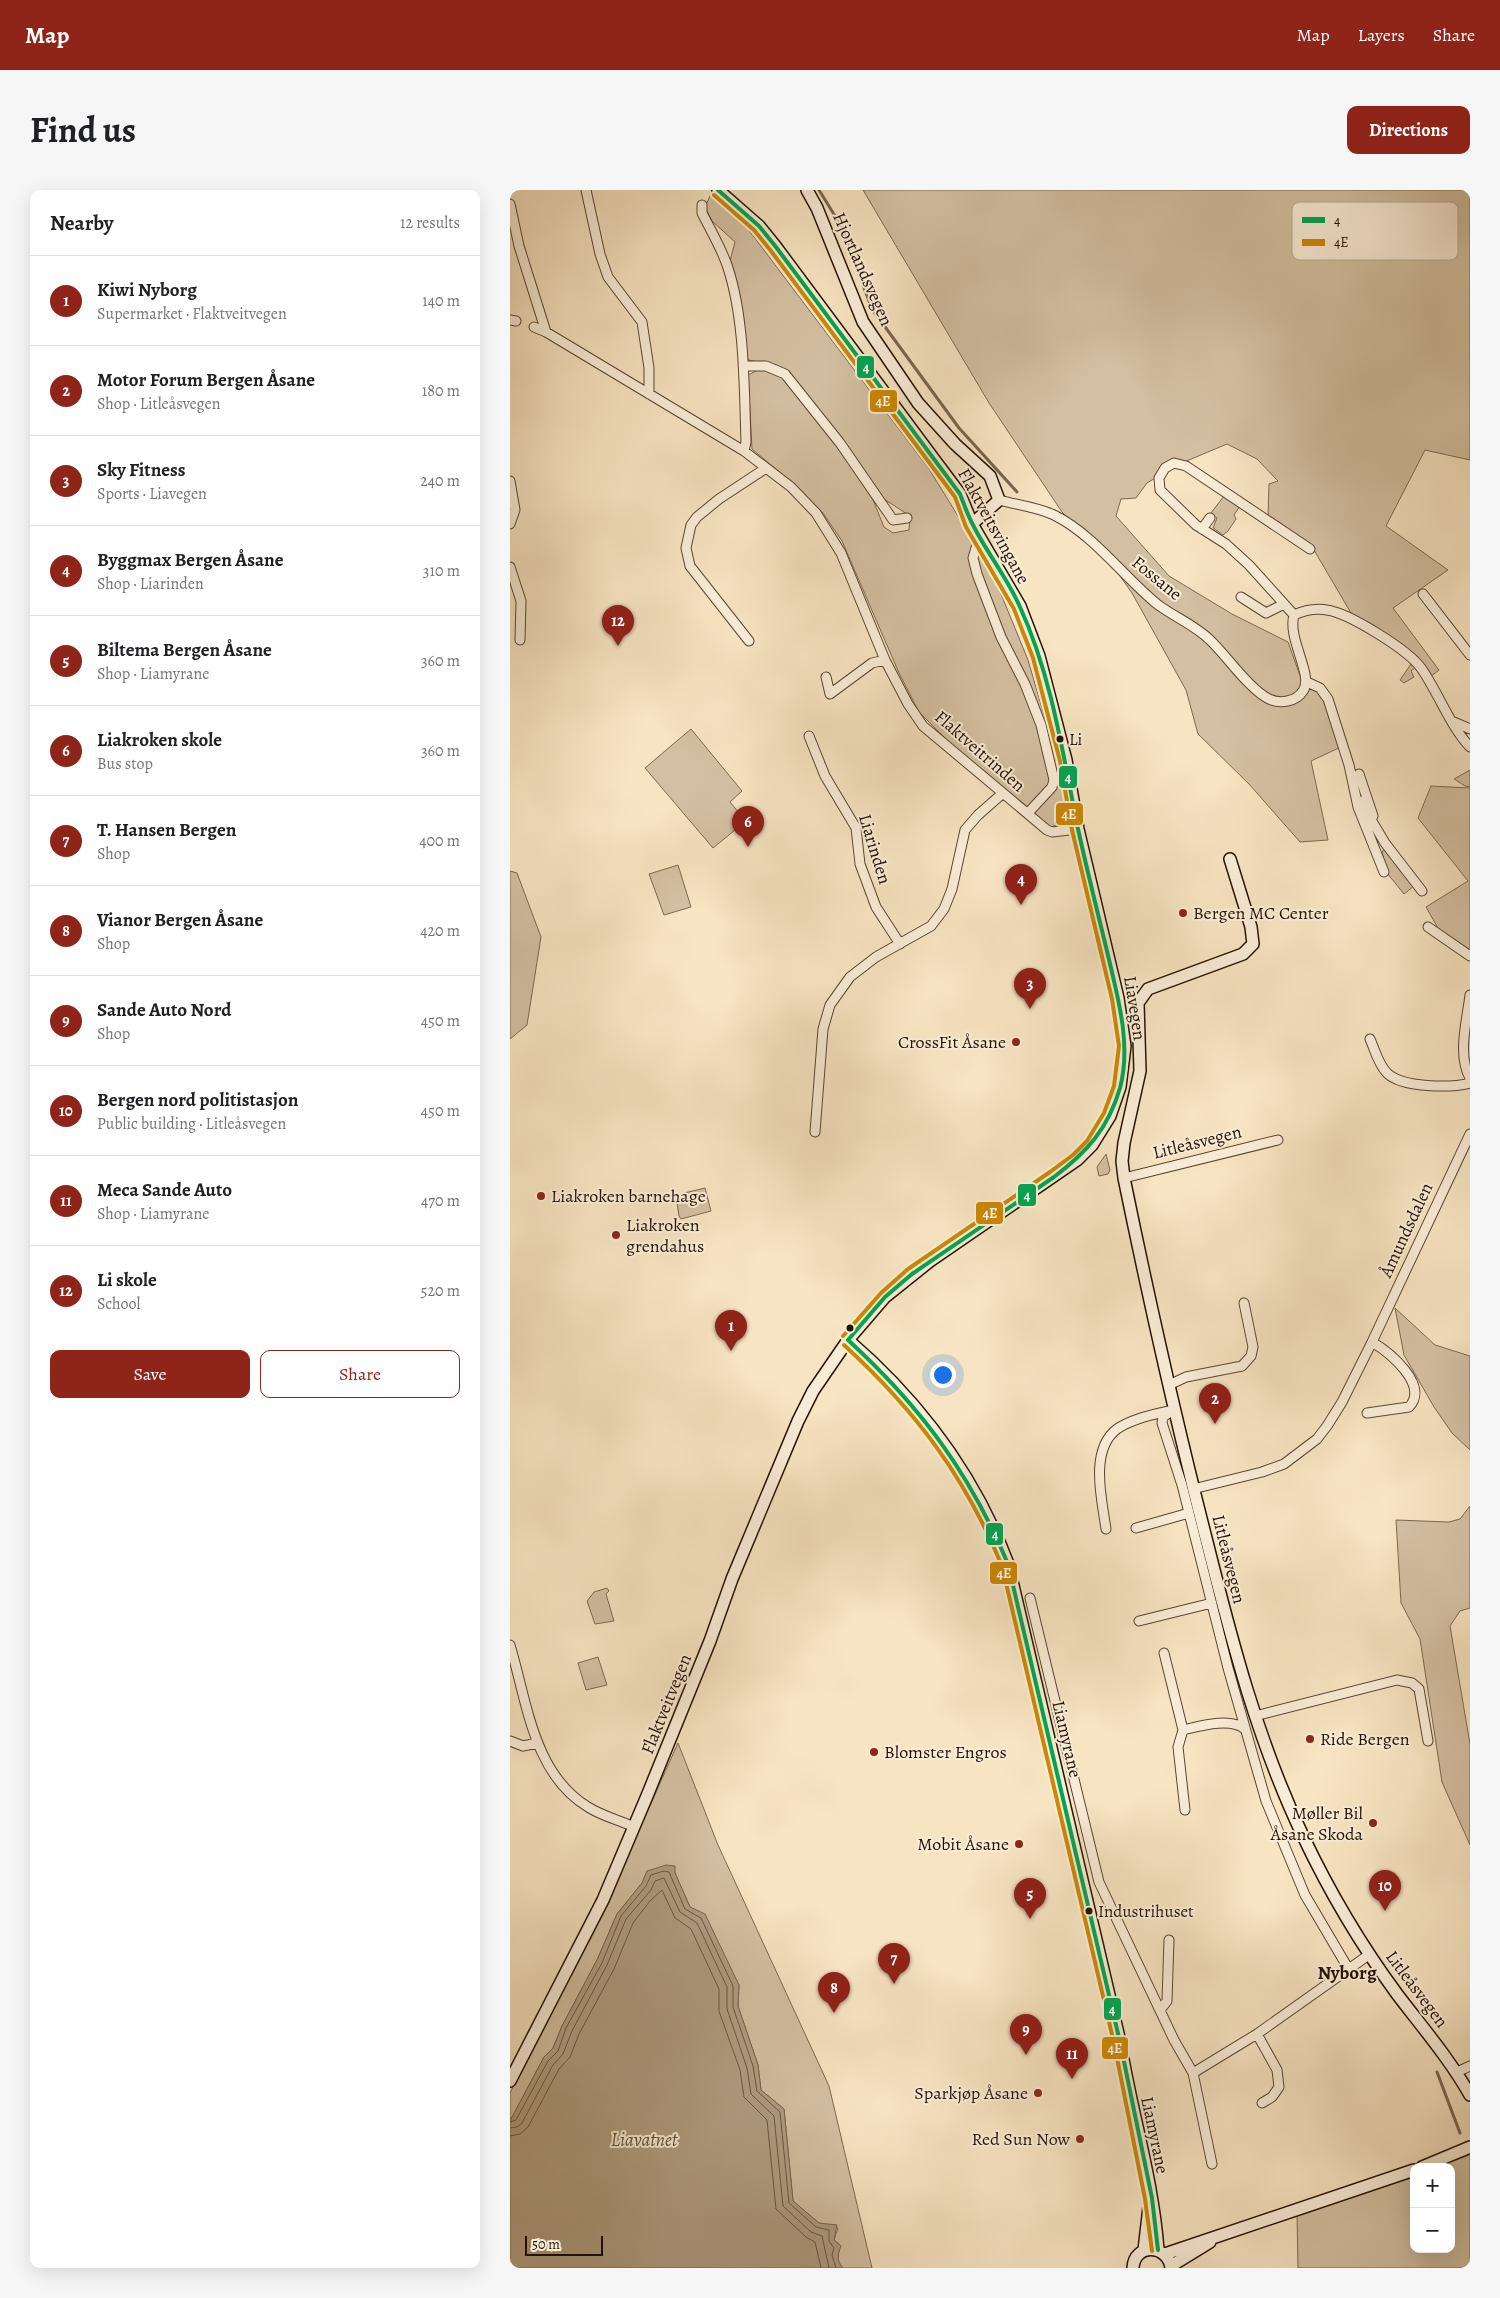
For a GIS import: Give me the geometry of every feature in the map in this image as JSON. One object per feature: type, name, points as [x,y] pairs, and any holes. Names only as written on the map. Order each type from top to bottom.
[{"type":"main road","name":"Flaktveitsvingane","points":[[718,190],[758,226],[776,247],[960,494],[972,524],[1020,606],[1039,656],[1066,760],[1078,829]]},
{"type":"main road","name":"Hjortlandsvegen","points":[[807,190],[817,208],[863,322],[918,403],[954,444],[990,476],[999,500]]},
{"type":"main road","points":[[972,524],[999,500]]},
{"type":"main road","name":"Liavegen","points":[[848,1340],[885,1297],[912,1274],[1077,1160],[1092,1145],[1110,1116],[1120,1087],[1125,1046],[1118,998],[1078,829]]},
{"type":"main road","name":"Litleåsvegen","points":[[1230,859],[1251,926],[1253,944],[1243,954],[1148,990],[1138,1003],[1140,1071],[1124,1143],[1122,1161],[1124,1178],[1173,1410],[1230,1631],[1255,1716],[1275,1774],[1303,1837],[1370,1954],[1457,2072],[1470,2095]]},
{"type":"main road","name":"Flaktveitvegen","points":[[510,2080],[587,1931],[634,1827],[798,1421],[813,1391],[848,1340]]},
{"type":"main road","name":"Liamyrane","points":[[848,1340],[900,1389],[923,1414],[953,1456],[983,1506],[1008,1564],[1100,1955],[1161,2252]]},
{"type":"main road","points":[[1432,2163],[1470,2147]]},
{"type":"main road","points":[[1133,2268],[1136,2256],[1144,2250],[1161,2252],[1220,2236],[1410,2171]]},
{"type":"main road","name":"Liamyrane","points":[[1144,2250],[1150,2194]]},
{"type":"main road","points":[[1161,2252],[1171,2267],[1220,2236]]},
{"type":"street","points":[[586,190],[600,254],[608,277],[642,322],[649,368],[648,394]]},
{"type":"street","points":[[510,204],[519,246],[546,332]]},
{"type":"street","points":[[702,206],[702,213],[728,270],[736,307],[743,366],[746,442],[744,450]]},
{"type":"street","name":"Flaktveitrinden","points":[[534,327],[546,332],[744,450],[791,487],[816,513],[841,553],[885,660],[908,704],[923,726],[1052,832],[1078,829]]},
{"type":"street","points":[[743,366],[766,366],[785,374],[840,442],[893,520],[907,518]]},
{"type":"street","points":[[1294,615],[1249,565],[1226,544],[1202,529],[1177,508],[1160,490],[1159,478],[1165,468],[1174,463],[1186,466],[1310,549]]},
{"type":"street","points":[[749,641],[690,566],[686,548],[691,525],[698,517],[719,499],[766,468]]},
{"type":"street","points":[[510,481],[515,510],[510,524]]},
{"type":"street","name":"Fossane","points":[[999,500],[1052,514],[1072,525],[1160,607],[1184,620],[1209,638],[1257,691],[1269,699],[1288,702],[1303,692],[1307,682]]},
{"type":"street","points":[[1202,529],[1210,518]]},
{"type":"street","name":"Flaktveitsvingane","points":[[976,548],[972,558],[977,574],[1001,637],[1025,684],[1041,725],[1054,780],[1052,788],[1028,813]]},
{"type":"street","points":[[510,568],[521,600],[520,640]]},
{"type":"street","points":[[1423,594],[1470,655]]},
{"type":"street","points":[[1241,597],[1266,613],[1284,604]]},
{"type":"street","points":[[1384,872],[1358,807],[1349,765],[1328,699],[1320,688],[1307,682],[1291,625],[1294,615],[1307,609],[1327,610],[1345,615],[1405,652],[1420,667],[1470,746]]},
{"type":"street","points":[[826,677],[830,694],[872,663],[885,660]]},
{"type":"street","points":[[1454,722],[1470,729]]},
{"type":"street","name":"Liarinden","points":[[809,736],[825,776],[856,828],[860,864],[876,907],[900,944]]},
{"type":"street","points":[[1359,774],[1372,812],[1374,824]]},
{"type":"street","points":[[816,1132],[823,1029],[830,1005],[850,977],[876,957],[931,926],[944,909],[958,867],[965,830],[978,815],[1003,793]]},
{"type":"street","points":[[1356,794],[1385,843],[1422,891]]},
{"type":"street","points":[[1428,926],[1470,956]]},
{"type":"street","points":[[1470,995],[1464,1063],[1470,1078]]},
{"type":"street","points":[[1370,1039],[1378,1060],[1389,1076],[1417,1084],[1458,1086],[1470,1083]]},
{"type":"street","name":"Åmundsdalen","points":[[1193,1488],[1262,1472],[1284,1464],[1317,1439],[1342,1402],[1470,1134]]},
{"type":"street","name":"Litleåsvegen","points":[[1124,1178],[1278,1140]]},
{"type":"street","points":[[1169,1384],[1186,1377],[1242,1366],[1251,1356],[1253,1347],[1244,1304]]},
{"type":"street","points":[[1367,1413],[1409,1407],[1414,1397],[1413,1385],[1406,1371],[1386,1350],[1372,1342]]},
{"type":"street","points":[[1106,1529],[1098,1466],[1106,1443],[1116,1430],[1140,1419],[1173,1410]]},
{"type":"street","name":"Litleåsvegen","points":[[1173,1410],[1161,1421],[1175,1457],[1245,1729],[1266,1800],[1280,1839],[1305,1895],[1348,1968]]},
{"type":"street","name":"Litleåsvegen","points":[[1136,1528],[1189,1513]]},
{"type":"street","points":[[1030,1598],[1099,1882],[1161,2009],[1174,2040],[1193,2073],[1212,2164]]},
{"type":"street","name":"Litleåsvegen","points":[[1139,1621],[1212,1604]]},
{"type":"street","points":[[510,1645],[537,1743],[551,1770],[564,1788],[589,1808],[634,1827]]},
{"type":"street","points":[[1164,1653],[1183,1730],[1178,1747],[1185,1810]]},
{"type":"street","points":[[1255,1716],[1397,1680],[1412,1683],[1419,1689],[1428,1741]]},
{"type":"street","points":[[1183,1730],[1225,1724],[1240,1725],[1245,1729]]},
{"type":"street","points":[[510,1741],[523,1746],[537,1743]]},
{"type":"street","points":[[1161,2009],[1167,2000],[1169,1940]]},
{"type":"street","name":"Litleåsvegen","points":[[1193,2073],[1257,2034],[1370,1954]]},
{"type":"street","points":[[1257,2034],[1277,2070],[1279,2087],[1272,2097],[1262,2103]]},
{"type":"street","points":[[1457,2072],[1470,2066]]},
{"type":"shaded area","points":[[863,190],[1470,190],[1470,460],[1425,450],[1386,526],[1448,570],[1393,608],[1439,670],[1430,677],[1405,654],[1358,625],[1314,550],[1268,516],[1269,484],[1278,481],[1257,459],[1227,444],[1177,465],[1147,483],[1136,498],[1121,499],[1116,516],[1169,576],[1232,614],[1288,642],[1302,681],[1326,693],[1343,746],[1311,761],[1328,840],[1300,842],[1249,784],[1198,734],[1186,690],[1132,593],[1103,552],[1062,512],[989,403]]},
{"type":"shaded area","points":[[711,194],[745,225],[929,469],[971,537],[1001,594],[1028,660],[1058,763],[1067,811],[1065,819],[1060,825],[1048,827],[1019,800],[957,750],[919,712],[899,673],[842,541],[823,513],[794,484],[752,449],[748,375],[760,369],[779,372],[837,444],[869,490],[884,527],[893,533],[909,530],[910,516],[881,497],[789,372],[776,365],[748,360],[730,261],[735,242],[712,221],[705,207]]},
{"type":"shaded area","points":[[1224,496],[1240,506],[1234,515],[1236,519],[1223,535],[1213,528],[1217,518],[1211,513]]},
{"type":"shaded area","points":[[1411,664],[1415,668],[1411,671],[1414,677],[1404,683],[1400,680]]},
{"type":"shaded area","points":[[691,729],[742,791],[730,802],[746,821],[713,848],[645,768]]},
{"type":"shaded area","points":[[1470,770],[1470,787],[1454,779]]},
{"type":"shaded area","points":[[1431,786],[1470,788],[1470,953],[1442,935],[1426,907],[1468,881],[1418,818]]},
{"type":"shaded area","points":[[1385,848],[1414,886],[1404,894],[1387,873],[1382,852]]},
{"type":"shaded area","points":[[678,865],[691,907],[664,915],[649,874]]},
{"type":"shaded area","points":[[510,871],[517,873],[541,937],[527,1025],[510,1039]]},
{"type":"shaded area","points":[[1106,1154],[1110,1170],[1108,1174],[1099,1176],[1097,1167]]},
{"type":"shaded area","points":[[705,1188],[711,1211],[681,1219],[676,1195]]},
{"type":"shaded area","points":[[1395,1308],[1435,1345],[1470,1356],[1470,1450],[1452,1433],[1434,1407],[1404,1355]]},
{"type":"shaded area","points":[[1470,1506],[1470,1608],[1460,1611],[1450,1626],[1470,1744],[1470,1845],[1442,1782],[1420,1639],[1401,1603],[1396,1520],[1449,1522],[1460,1519]]},
{"type":"shaded area","points":[[607,1588],[609,1591],[606,1594],[614,1621],[595,1624],[587,1601],[594,1592]]},
{"type":"shaded area","points":[[598,1657],[607,1685],[586,1690],[578,1663]]},
{"type":"shaded area","points":[[678,1743],[718,1845],[829,2086],[872,2268],[843,2268],[838,2259],[839,2244],[834,2240],[838,2228],[819,2223],[793,2201],[784,2109],[761,2090],[758,2065],[738,2006],[739,1985],[722,1953],[690,1907],[675,1873],[647,1871],[642,1883],[617,1914],[597,1960],[562,2026],[553,2048],[544,2057],[510,2121],[510,2093],[609,1897]]},
{"type":"shaded area","points":[[1470,2155],[1470,2268],[1298,2268],[1297,2214],[1410,2175],[1410,2253],[1455,2253],[1455,2163],[1447,2163]]},
{"type":"water","name":"Liavatnet","points":[[666,1865],[675,1866],[675,1873],[690,1907],[705,1914],[739,1985],[738,2006],[758,2065],[761,2090],[784,2109],[793,2201],[819,2223],[837,2225],[834,2240],[841,2246],[838,2257],[839,2263],[843,2268],[510,2268],[510,2121],[544,2057],[553,2048],[562,2026],[597,1960],[617,1914],[642,1883],[647,1871]]},
{"type":"waterway","points":[[819,190],[840,224],[872,309],[959,428],[1017,492]]},
{"type":"waterway","points":[[1437,2072],[1460,2133]]},
{"type":"transit line","name":"4","points":[[718,190],[759,226],[776,247],[960,494],[969,518],[1015,597],[1031,634],[1055,716],[1081,844],[1119,1002],[1124,1036],[1123,1071],[1115,1103],[1103,1128],[1086,1149],[1054,1177],[912,1274],[885,1297],[848,1340]]},
{"type":"transit line","name":"4E","points":[[714,195],[754,230],[771,251],[955,497],[966,527],[1014,609],[1033,658],[1060,761],[1072,830],[1112,999],[1119,1046],[1114,1086],[1104,1113],[1087,1141],[1073,1155],[1050,1172],[908,1269],[881,1293],[843,1336]]},
{"type":"transit line","name":"4","points":[[848,1340],[898,1390],[941,1443],[977,1500],[1008,1564],[1120,2042],[1152,2198],[1158,2250]]},
{"type":"transit line","name":"4E","points":[[844,1345],[893,1394],[936,1446],[972,1503],[988,1533],[1002,1566],[1114,2043],[1145,2199],[1152,2251]]},
{"type":"place","name":"Li skole","points":[[618,646]]},
{"type":"place","name":"Li","points":[[1060,739]]},
{"type":"place","name":"Liakroken skole","points":[[748,847]]},
{"type":"place","name":"Byggmax Bergen Åsane","points":[[1021,905]]},
{"type":"place","name":"Bergen MC Center","points":[[1183,913]]},
{"type":"place","name":"Sky Fitness","points":[[1030,1009]]},
{"type":"place","name":"CrossFit Åsane","points":[[1016,1042]]},
{"type":"place","name":"Liakroken barnehage","points":[[541,1196]]},
{"type":"place","name":"Liakroken grendahus","points":[[616,1235]]},
{"type":"place","name":"Kiwi Nyborg","points":[[731,1351]]},
{"type":"place","name":"Motor Forum Bergen Åsane","points":[[1215,1424]]},
{"type":"place","name":"Ride Bergen","points":[[1310,1739]]},
{"type":"place","name":"Blomster Engros","points":[[874,1752]]},
{"type":"place","name":"Møller Bil Åsane Skoda","points":[[1373,1823]]},
{"type":"place","name":"Mobit Åsane","points":[[1019,1844]]},
{"type":"place","name":"Industrihuset","points":[[1089,1911]]},
{"type":"place","name":"Bergen nord politistasjon","points":[[1385,1911]]},
{"type":"place","name":"Biltema Bergen Åsane","points":[[1030,1919]]},
{"type":"place","name":"T. Hansen Bergen","points":[[894,1984]]},
{"type":"place","name":"Vianor Bergen Åsane","points":[[834,2013]]},
{"type":"place","name":"Sande Auto Nord","points":[[1026,2055]]},
{"type":"place","name":"Meca Sande Auto","points":[[1072,2079]]},
{"type":"place","name":"Sparkjøp Åsane","points":[[1038,2093]]},
{"type":"place","name":"Red Sun Now","points":[[1080,2139]]},
{"type":"district","name":"Nyborg","points":[[1347,1973]]}]
